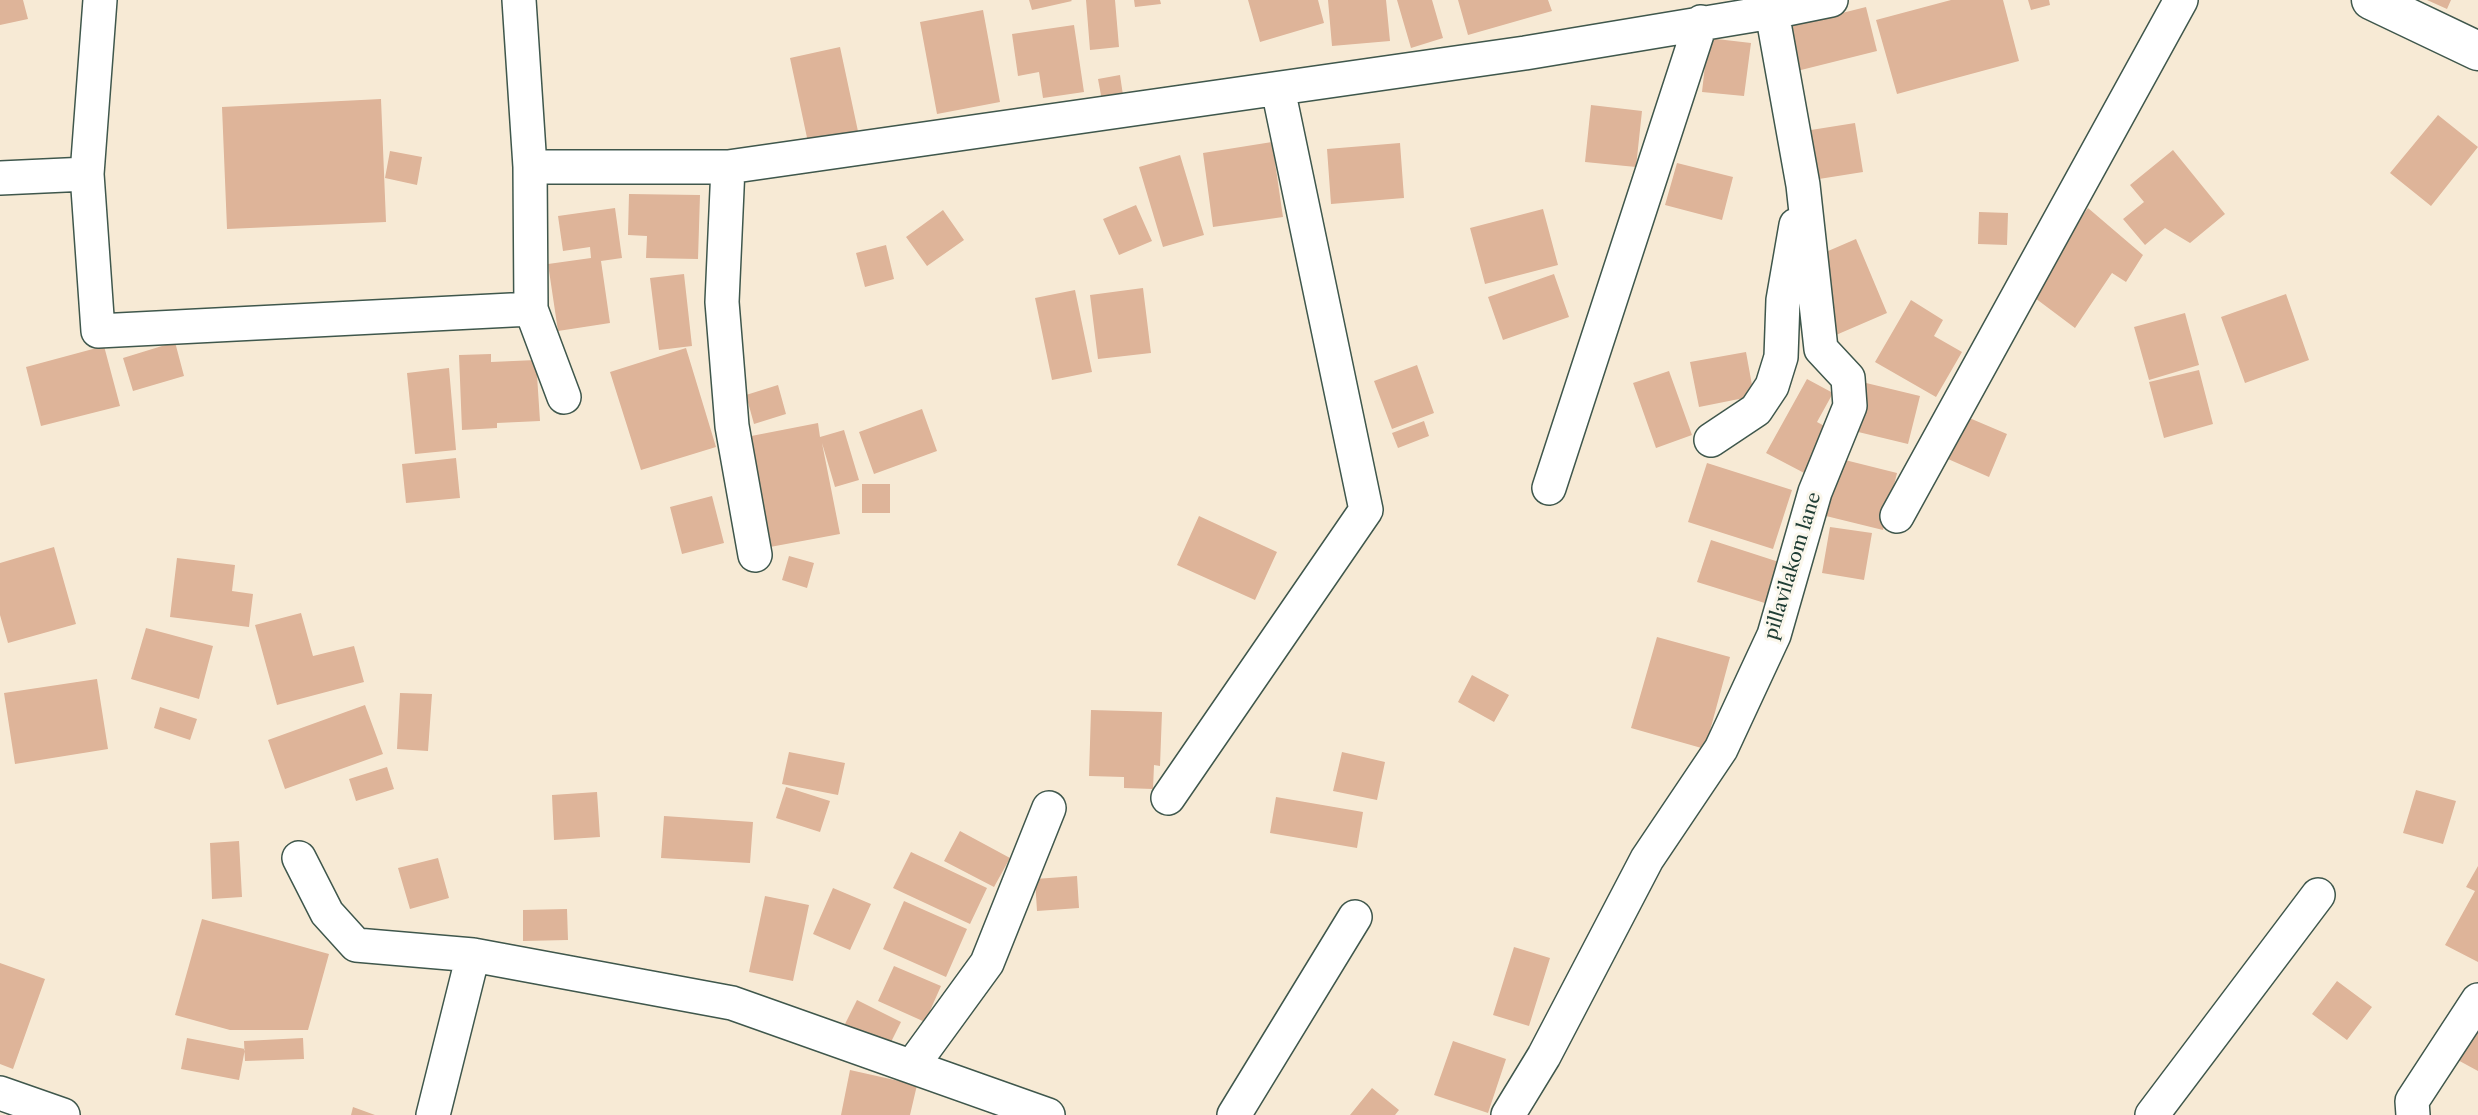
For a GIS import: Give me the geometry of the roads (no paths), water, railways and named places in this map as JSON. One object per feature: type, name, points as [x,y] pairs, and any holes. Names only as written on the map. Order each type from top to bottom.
[{"type":"main road","points":[[2371,0],[2472,39]]},
{"type":"street","points":[[100,0],[87,174],[98,331],[531,309]]},
{"type":"street","points":[[519,0],[530,166],[531,309],[564,397]]},
{"type":"street","points":[[530,166],[728,167],[1525,53],[1831,0]]},
{"type":"street","points":[[1897,516],[2180,0]]},
{"type":"street","name":"pillavilakom lane","points":[[1508,1115],[1544,1056],[1647,859],[1721,749],[1774,635],[1815,492],[1850,406],[1848,379],[1821,349],[1803,185],[1772,12]]},
{"type":"street","points":[[1549,488],[1701,22]]},
{"type":"street","points":[[1168,798],[1366,510],[1278,89]]},
{"type":"street","points":[[728,167],[722,302],[732,426],[755,555]]},
{"type":"street","points":[[0,178],[87,174]]},
{"type":"street","points":[[1711,440],[1756,410],[1772,386],[1781,357],[1783,300],[1803,185]]},
{"type":"street","points":[[912,1066],[987,963],[1049,807]]},
{"type":"street","points":[[299,858],[327,913],[356,945],[473,956],[732,1003],[1048,1115]]},
{"type":"street","points":[[2152,1115],[2318,895]]},
{"type":"street","points":[[1234,1115],[1354,917]]},
{"type":"street","points":[[433,1115],[473,956]]},
{"type":"street","points":[[2413,1115],[2412,1101],[2478,1000]]},
{"type":"street","points":[[0,1093],[64,1115]]}]
